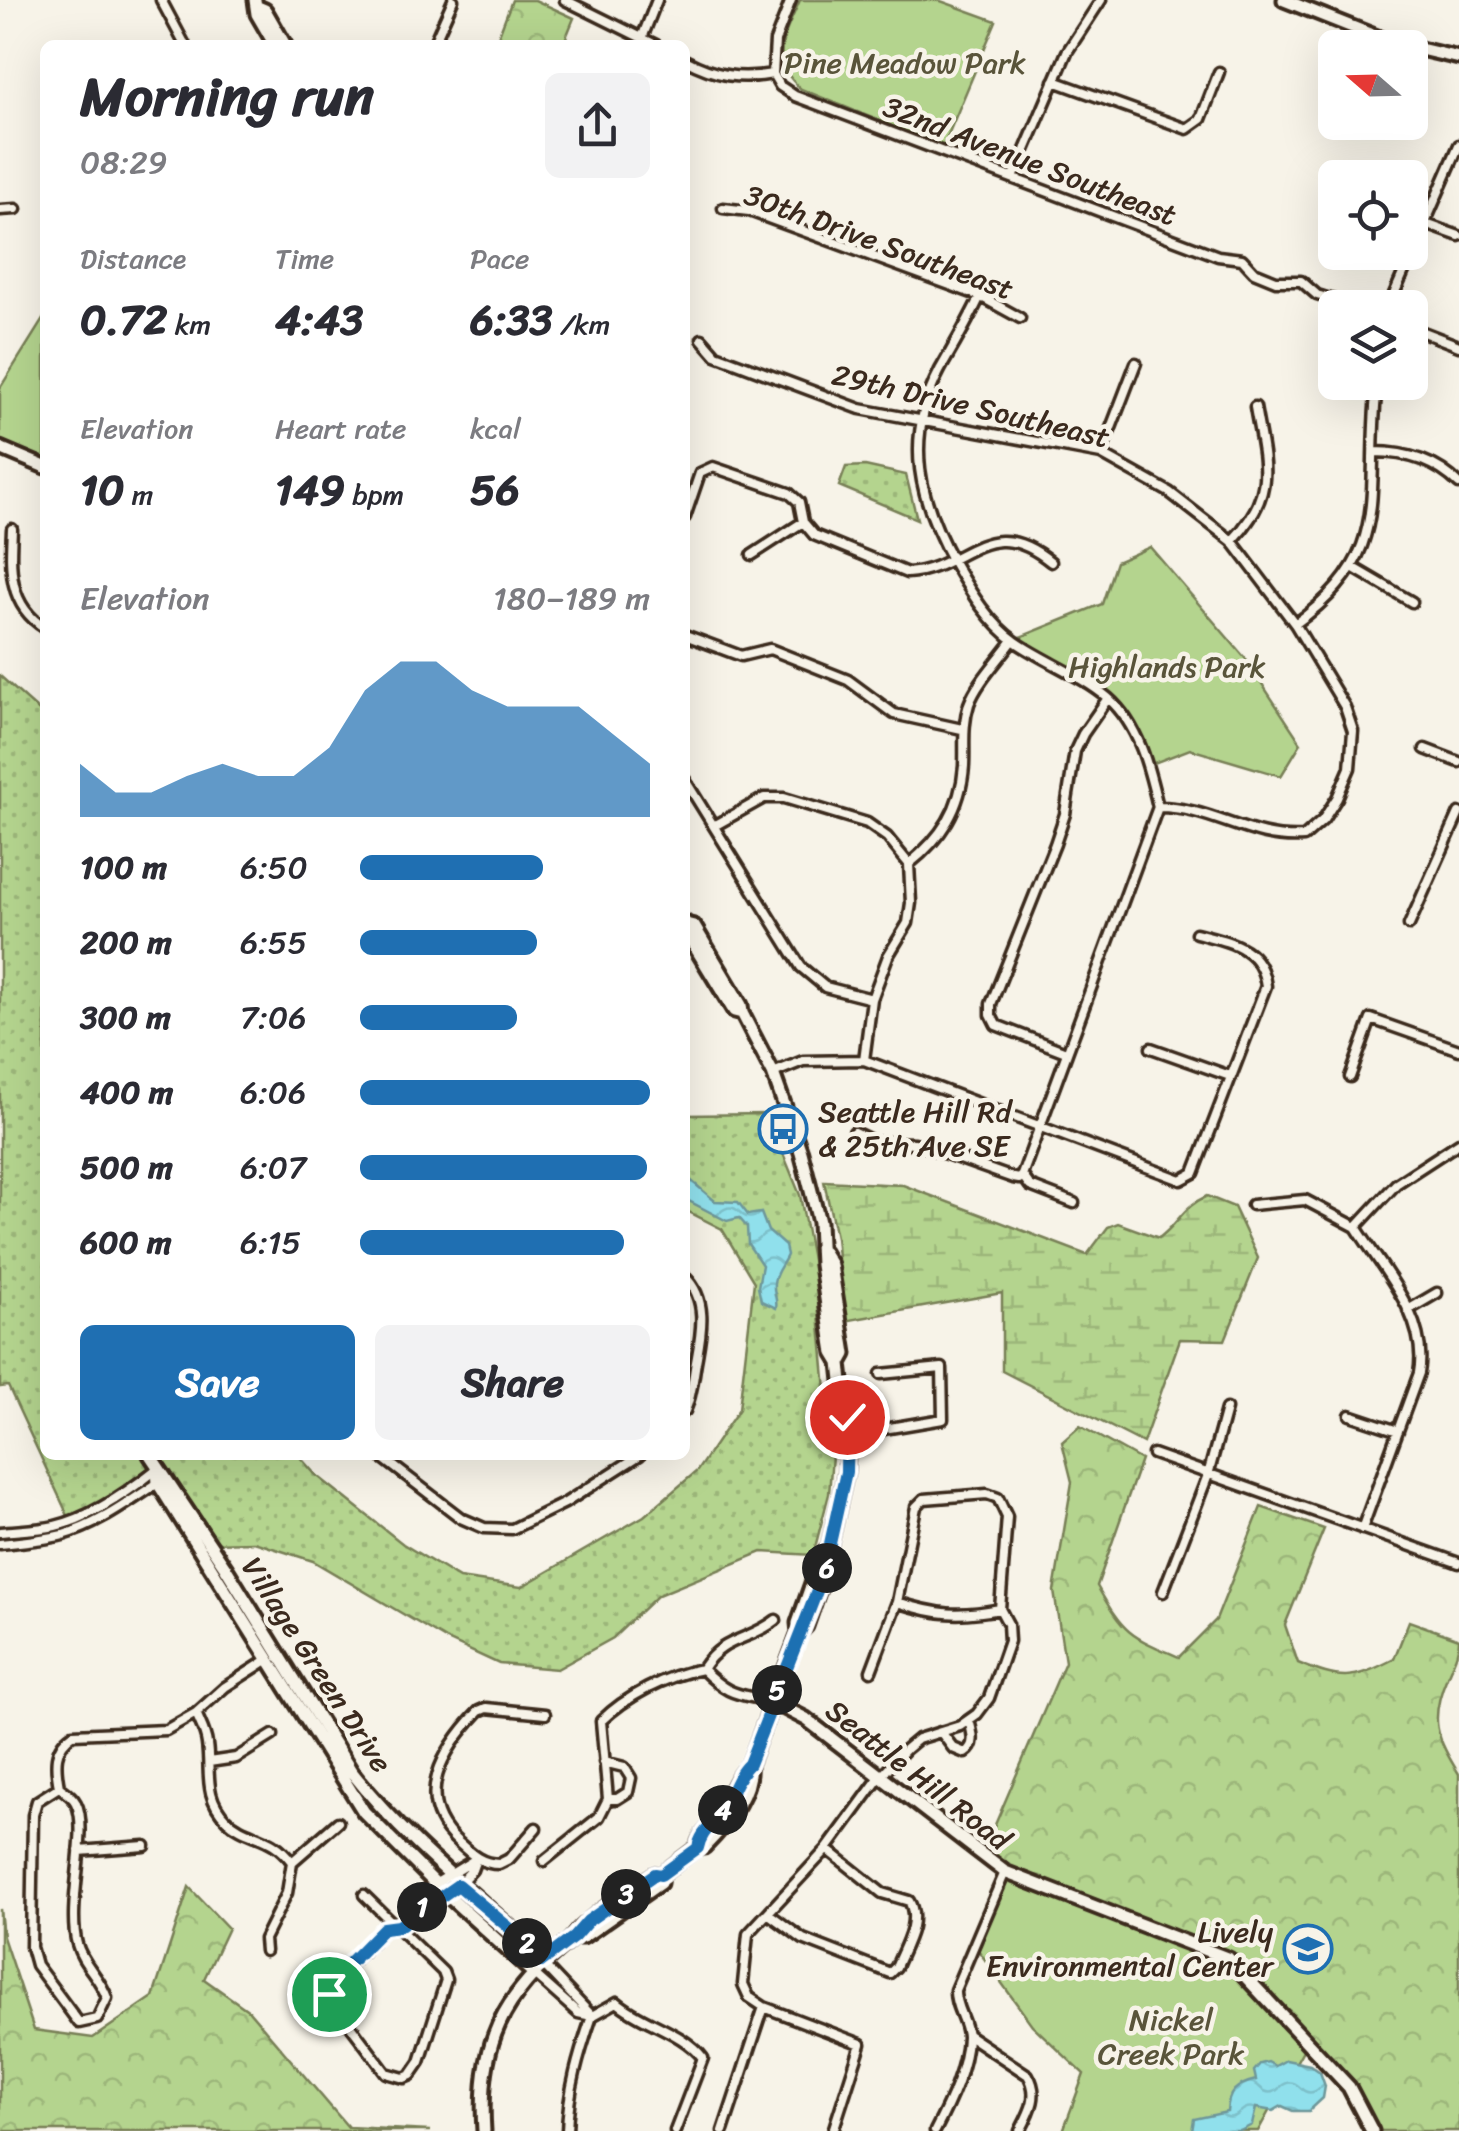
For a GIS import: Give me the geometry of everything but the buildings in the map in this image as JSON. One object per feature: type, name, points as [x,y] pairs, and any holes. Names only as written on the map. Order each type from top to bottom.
[{"type":"street","points":[[161,0],[182,40]]},
{"type":"street","points":[[436,40],[453,0]]},
{"type":"street","points":[[564,0],[646,40]]},
{"type":"street","points":[[642,38],[658,0]]},
{"type":"street","points":[[690,63],[703,70],[744,79],[772,74],[775,41],[792,0]]},
{"type":"street","points":[[1012,178],[1067,52],[1101,0]]},
{"type":"street","points":[[1284,0],[1390,42],[1459,58]]},
{"type":"street","points":[[256,4],[272,40]]},
{"type":"street","points":[[256,4],[265,10],[282,40]]},
{"type":"street","points":[[1054,81],[1187,129],[1201,119],[1219,72]]},
{"type":"street","name":"32nd Avenue Southeast","points":[[772,74],[794,96],[1218,256],[1242,259],[1254,272],[1276,281],[1301,281],[1318,295]]},
{"type":"street","points":[[1428,212],[1459,145]]},
{"type":"street","name":"30th Drive Southeast","points":[[724,208],[749,211],[980,296],[1020,318]]},
{"type":"street","points":[[0,210],[16,209]]},
{"type":"street","points":[[1428,225],[1459,236]]},
{"type":"street","points":[[980,296],[936,379],[923,422],[918,454],[920,484],[936,530],[976,603],[1012,640],[1108,698],[1132,728],[1149,765],[1158,807],[1020,1177]]},
{"type":"street","points":[[1428,335],[1459,346]]},
{"type":"street","name":"29th Drive Southeast","points":[[702,338],[716,355],[860,409],[1102,454],[1169,492],[1232,541],[1295,624],[1346,706],[1354,748],[1337,798],[1323,820],[1304,837],[1271,838],[1190,809],[1158,807]]},
{"type":"street","points":[[1102,454],[1136,362]]},
{"type":"street","points":[[1295,624],[1336,591],[1354,568],[1366,541],[1372,513],[1376,400]]},
{"type":"street","points":[[1232,541],[1256,514],[1266,484],[1255,407]]},
{"type":"street","points":[[0,448],[40,464]]},
{"type":"street","points":[[1374,452],[1410,456],[1431,464],[1459,484]]},
{"type":"street","points":[[690,502],[700,473],[713,467],[789,493],[799,502],[803,522],[814,535],[907,573],[922,572],[976,545],[993,541],[1017,542],[1051,562]]},
{"type":"street","points":[[752,555],[803,522]]},
{"type":"street","points":[[12,529],[10,575],[18,600],[40,625]]},
{"type":"street","points":[[1354,568],[1412,602]]},
{"type":"street","points":[[690,637],[741,656],[770,649],[837,674],[894,714],[962,730]]},
{"type":"street","points":[[909,864],[934,844],[948,823],[964,768],[962,730],[970,700],[1012,640]]},
{"type":"street","points":[[1066,1052],[996,1025],[991,1004],[1065,814],[1075,751],[1108,698]]},
{"type":"street","points":[[1426,749],[1459,762]]},
{"type":"street","points":[[690,788],[801,967],[824,987],[872,998]]},
{"type":"street","points":[[714,826],[764,798],[784,798],[868,823],[887,837],[909,864],[912,903],[908,922],[888,956],[872,998],[864,1060]]},
{"type":"street","points":[[1409,924],[1459,813]]},
{"type":"street","points":[[773,1073],[803,1061],[864,1060],[1181,1180],[1188,1179],[1194,1173],[1266,986],[1261,964],[1251,952],[1196,933]]},
{"type":"street","points":[[484,2131],[482,2103],[490,2047],[508,2006],[537,1967],[599,1912],[698,1848],[698,1840],[724,1809],[749,1764],[773,1702],[842,1502],[848,1435],[840,1363],[834,1352],[821,1266],[819,1222],[801,1152],[773,1073],[742,1014],[734,1011],[690,939]]},
{"type":"street","points":[[1350,1078],[1372,1019],[1459,1050]]},
{"type":"street","points":[[1151,1048],[1230,1076]]},
{"type":"street","points":[[854,1132],[875,1142],[915,1143],[1020,1177],[1030,1186],[1074,1202]]},
{"type":"street","points":[[1356,1226],[1396,1184],[1458,1145]]},
{"type":"street","points":[[1252,1205],[1305,1200],[1356,1226],[1408,1310],[1420,1338],[1422,1356],[1362,1530]]},
{"type":"street","points":[[690,1283],[702,1310],[702,1336],[690,1399]]},
{"type":"street","points":[[1408,1310],[1437,1293]]},
{"type":"street","points":[[690,1359],[696,1360]]},
{"type":"street","points":[[848,1435],[942,1419],[942,1368],[881,1374]]},
{"type":"street","points":[[1163,1592],[1208,1475],[1226,1409]]},
{"type":"street","points":[[1350,1415],[1398,1432]]},
{"type":"street","points":[[1153,1454],[1459,1563]]},
{"type":"street","name":"Village Green Drive","points":[[152,1460],[267,1660],[364,1812],[440,1888],[537,1967]]},
{"type":"street","points":[[389,1460],[462,1518],[484,1528],[512,1529],[565,1503],[632,1460]]},
{"type":"street","points":[[0,1532],[55,1526],[160,1476]]},
{"type":"street","points":[[0,1544],[62,1535],[108,1515],[160,1476]]},
{"type":"street","name":"Village Green Drive","points":[[160,1476],[351,1771],[375,1802],[453,1880],[532,1947],[537,1967]]},
{"type":"street","points":[[834,2131],[861,2044],[764,2007],[749,1997],[743,1984],[748,1934],[827,1850],[880,1778],[918,1740],[960,1726],[989,1698],[1009,1641],[1008,1624],[1000,1609],[1006,1517],[998,1498],[986,1494],[924,1499],[912,1518],[897,1602],[870,1671]]},
{"type":"street","points":[[897,1602],[932,1614],[957,1616],[1000,1609]]},
{"type":"street","points":[[544,1861],[600,1817],[608,1799],[600,1721],[613,1709],[686,1672],[702,1669],[722,1645],[763,1630],[776,1620]]},
{"type":"street","points":[[59,1787],[38,1801],[33,1815],[31,1948],[36,1965],[79,2023],[89,2022],[97,2019],[107,1998],[77,1945],[74,1879],[80,1824],[77,1804],[59,1787],[55,1766],[58,1752],[64,1740],[73,1734],[166,1730],[196,1713],[225,1687],[267,1660]]},
{"type":"street","points":[[702,1669],[733,1695],[773,1702]]},
{"type":"street","name":"Seattle Hill Road","points":[[773,1702],[806,1720],[1005,1872],[1229,1958],[1349,2086],[1372,2131]]},
{"type":"street","points":[[536,1828],[509,1859],[499,1864],[476,1859],[446,1832],[436,1814],[438,1766],[444,1752],[470,1720],[486,1708],[545,1714]]},
{"type":"street","points":[[196,1713],[206,1738],[208,1790],[228,1820],[280,1846],[292,1862]]},
{"type":"street","points":[[940,1732],[954,1748],[965,1753],[972,1741],[969,1720]]},
{"type":"street","points":[[209,1762],[236,1758],[273,1735]]},
{"type":"street","points":[[604,1762],[624,1767],[631,1778],[628,1792],[608,1799]]},
{"type":"street","points":[[265,1952],[264,1939],[287,1892],[292,1862],[338,1822]]},
{"type":"street","points":[[79,1852],[145,1846]]},
{"type":"street","points":[[769,1914],[804,1938],[890,1973],[908,1936],[914,1910],[908,1901],[882,1894],[827,1850]]},
{"type":"street","points":[[364,1895],[399,1926],[444,1972],[446,1980],[420,2062],[404,2078],[386,2073],[331,2000],[329,1987],[384,1928],[399,1926],[418,1910],[427,1889],[440,1888],[472,1870],[476,1859]]},
{"type":"street","points":[[1005,1872],[955,1990],[954,2001],[968,2035],[1028,2075],[1034,2085],[1035,2098],[1020,2131]]},
{"type":"street","points":[[537,1967],[592,2016]]},
{"type":"street","points":[[567,2131],[568,2106],[592,2016],[617,2002],[632,2015],[694,2046],[703,2058],[675,2131]]},
{"type":"street","points":[[723,2130],[764,2007]]},
{"type":"street","points":[[935,2131],[948,2105],[968,2035]]},
{"type":"green space","points":[[512,0],[535,0],[574,18],[565,40],[497,40]]},
{"type":"green space","name":"Pine Meadow Park","points":[[800,0],[938,0],[996,21],[943,147],[801,89],[784,67],[782,57],[785,36]]},
{"type":"green space","points":[[40,324],[40,465],[0,448],[0,388]]},
{"type":"green space","points":[[865,466],[906,475],[917,519],[839,486],[846,467]]},
{"type":"green space","name":"Highlands Park","points":[[1150,547],[1245,658],[1301,743],[1281,776],[1190,749],[1149,765],[1132,728],[1108,698],[1013,640],[1102,604],[1116,562]]},
{"type":"green space","points":[[0,676],[40,712],[40,1455],[8,1386],[0,1387]]},
{"type":"green space","points":[[767,1114],[800,1195],[816,1281],[832,1455],[829,1494],[813,1555],[762,1552],[658,1595],[613,1638],[557,1669],[499,1664],[447,1640],[313,1561],[254,1542],[209,1543],[157,1469],[70,1520],[42,1460],[302,1460],[403,1544],[459,1578],[521,1587],[644,1516],[697,1471],[739,1409],[754,1282],[722,1229],[690,1213],[690,1115]]},
{"type":"green space","points":[[824,1181],[903,1185],[1087,1255],[1108,1227],[1118,1223],[1159,1238],[1192,1205],[1207,1196],[1234,1207],[1258,1258],[1225,1340],[1180,1339],[1143,1443],[1002,1371],[1002,1293],[844,1321],[836,1237]]},
{"type":"green space","points":[[1080,1426],[1141,1460],[1097,1586],[1114,1614],[1138,1638],[1179,1657],[1216,1620],[1261,1507],[1324,1529],[1285,1625],[1298,1663],[1336,1675],[1367,1671],[1394,1659],[1409,1621],[1459,1639],[1437,1716],[1440,1738],[1459,1774],[1459,2131],[1372,2131],[1349,2087],[1308,2041],[1005,1872],[982,1855],[1065,1662],[1054,1591],[1072,1482],[1062,1442]]},
{"type":"green space","name":"Nickel Creek Park","points":[[1005,1872],[1229,1959],[1308,2041],[1258,2131],[1063,2131],[1084,2074],[1032,2025],[973,1943]]},
{"type":"green space","points":[[189,1887],[228,1928],[204,1979],[249,2011],[348,2127],[430,2131],[0,2131],[0,1909],[3,1937],[34,2030],[93,2038],[153,1997]]},
{"type":"water","points":[[690,1180],[715,1201],[738,1202],[748,1215],[761,1213],[768,1231],[785,1246],[787,1255],[774,1280],[776,1308],[761,1301],[758,1287],[762,1265],[748,1244],[747,1227],[739,1218],[727,1221],[690,1202]]},
{"type":"water","points":[[1286,2060],[1310,2065],[1320,2072],[1325,2086],[1323,2098],[1309,2111],[1282,2106],[1273,2111],[1256,2108],[1252,2125],[1240,2131],[1192,2131],[1194,2119],[1227,2112],[1231,2094],[1256,2080],[1254,2071],[1260,2064],[1268,2062],[1275,2066]]},
{"type":"place","name":"Seattle Hill Rd & 25th Ave SE","points":[[783,1129]]},
{"type":"place","name":"Lively Environmental Center","points":[[1308,1949]]},
{"type":"route","points":[[329,1994],[331,1982],[384,1928],[399,1926],[458,1885],[532,1947],[541,1962],[599,1912],[698,1848],[698,1840],[718,1818],[749,1764],[830,1558],[846,1472],[847,1417]]}]
